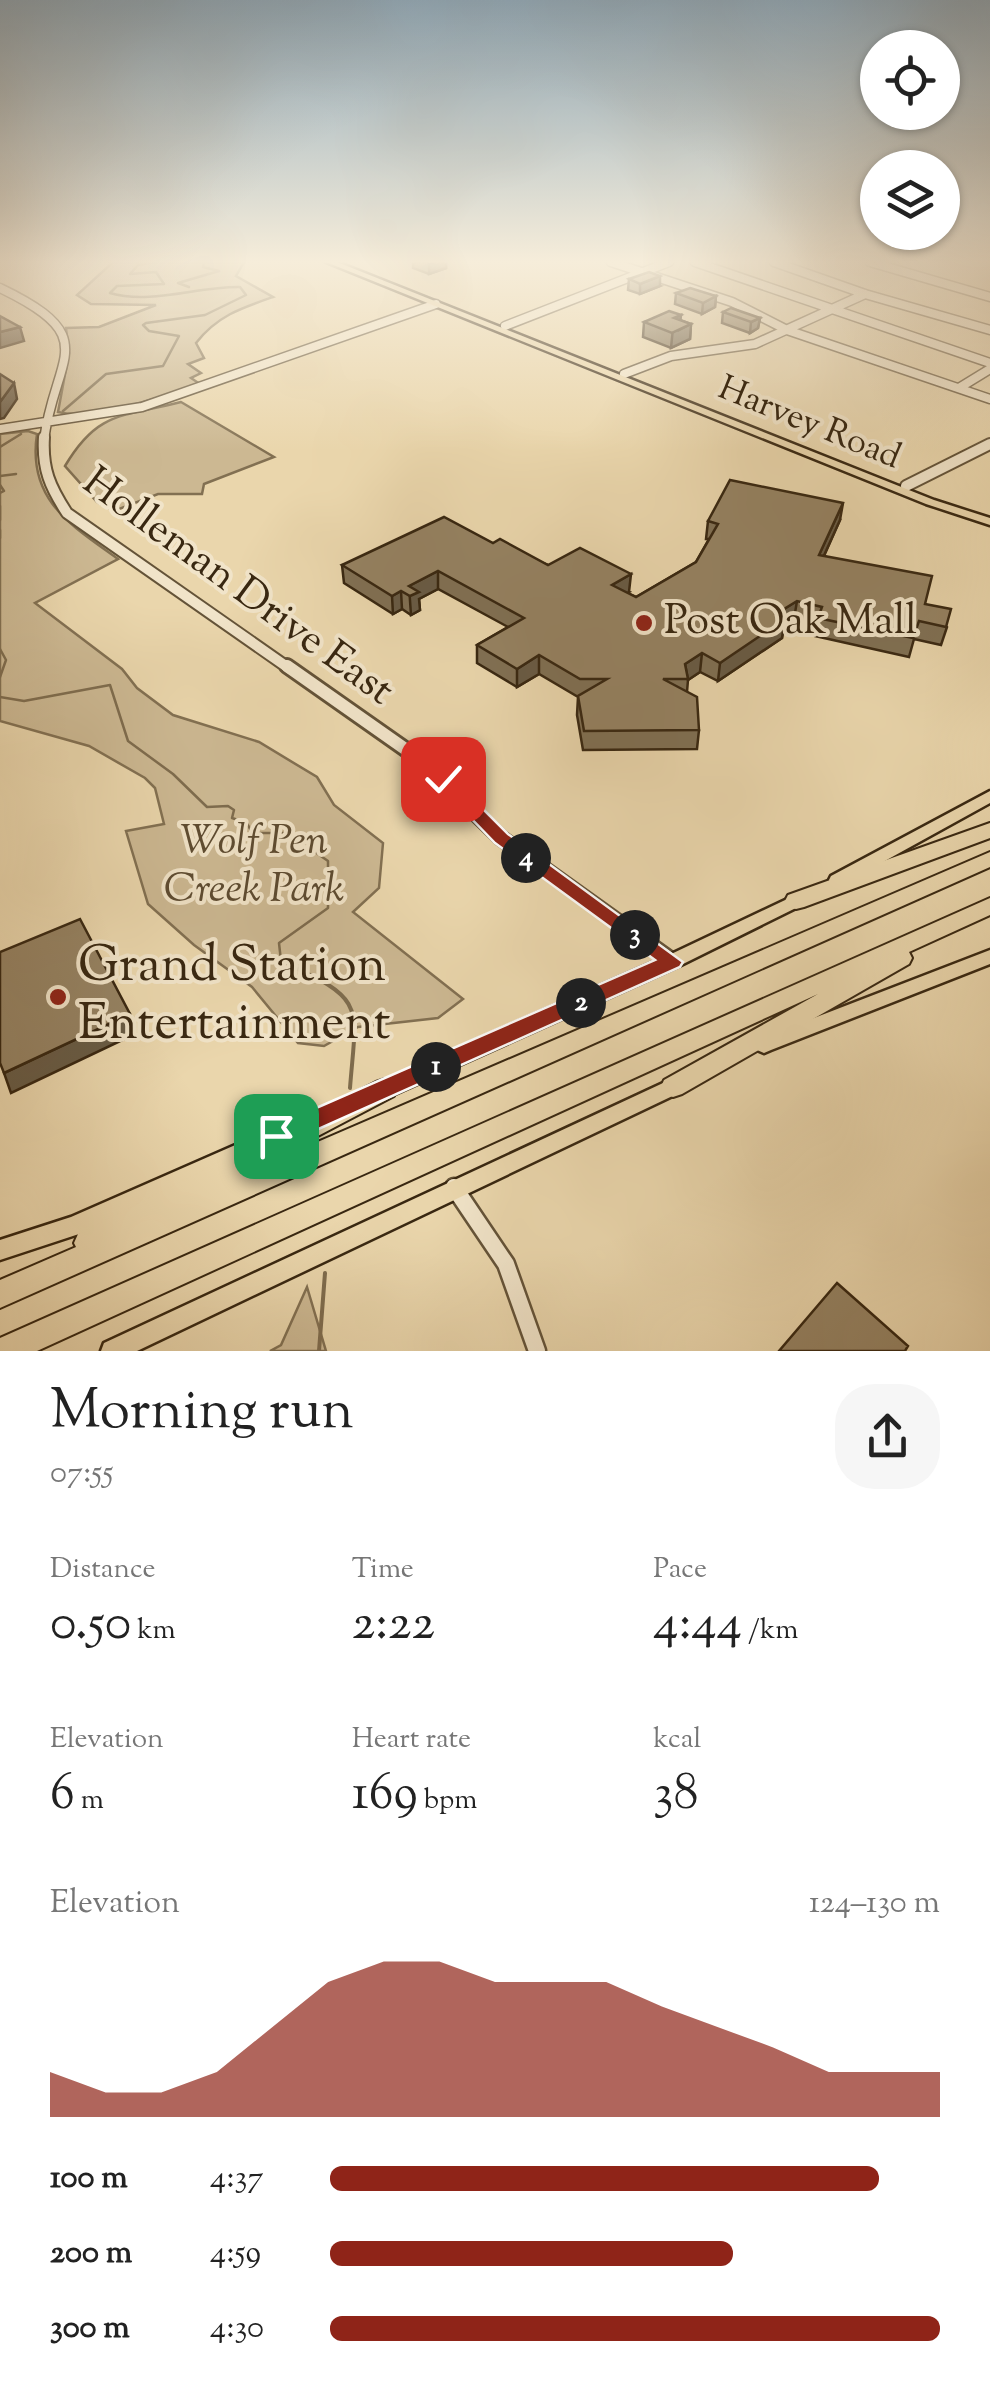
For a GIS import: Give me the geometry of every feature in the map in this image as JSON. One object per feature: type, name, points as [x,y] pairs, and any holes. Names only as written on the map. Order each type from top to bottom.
[{"type":"highway","points":[[796,901],[990,830]]},
{"type":"highway","points":[[0,1291],[990,860]]},
{"type":"highway","points":[[673,1087],[982,910]]},
{"type":"highway","points":[[4,1351],[982,910]]},
{"type":"highway","points":[[0,1291],[385,1089]]},
{"type":"main road","name":"Harvey Road","points":[[491,325],[694,402],[873,480],[983,523],[990,522]]},
{"type":"main road","name":"Harvey Road","points":[[496,325],[658,394],[906,486],[990,522]]},
{"type":"main road","points":[[593,367],[624,374]]},
{"type":"main road","points":[[658,394],[694,402]]},
{"type":"main road","points":[[873,480],[906,486]]},
{"type":"main road","points":[[0,1250],[74,1226],[672,962],[796,901],[990,796]]},
{"type":"main road","points":[[112,1351],[454,1187],[798,1030],[990,956]]},
{"type":"street","name":"Holleman Drive East","points":[[56,325],[64,336],[64,362],[38,458],[40,472],[54,498],[68,513],[418,758],[501,838],[672,962]]},
{"type":"street","points":[[0,429],[142,407],[378,325]]},
{"type":"street","points":[[509,331],[522,325]]},
{"type":"street","points":[[777,325],[990,398]]},
{"type":"street","points":[[624,374],[671,356],[752,345],[797,325]]},
{"type":"street","points":[[872,325],[990,366]]},
{"type":"street","points":[[959,388],[990,366]]},
{"type":"street","points":[[906,486],[990,444]]},
{"type":"street","points":[[454,1187],[492,1235],[517,1279],[537,1351]]},
{"type":"green space","points":[[214,325],[196,343],[204,358],[188,364],[201,373],[191,378],[200,384],[109,410],[58,412],[69,353],[66,328]]},
{"type":"green space","points":[[181,402],[274,457],[204,484],[202,494],[158,494],[114,511],[97,502],[65,466],[89,434],[101,425],[128,414]]},
{"type":"green space","name":"Wolf Pen Creek Park","points":[[0,434],[37,434],[39,477],[46,494],[69,522],[118,559],[35,603],[122,669],[137,688],[173,715],[259,742],[317,777],[334,805],[383,843],[379,888],[353,912],[463,999],[438,1018],[358,1027],[324,1046],[298,1043],[252,987],[194,945],[148,904],[126,831],[164,824],[155,788],[145,778],[89,746],[0,721]]},
{"type":"green space","points":[[307,1287],[326,1351],[270,1351],[281,1345]]},
{"type":"building","points":[[0,325],[20,327],[0,332]]},
{"type":"building","points":[[652,325],[689,325],[672,333]]},
{"type":"building","points":[[0,374],[14,383],[0,402]]},
{"type":"building","name":"Post Oak Mall","points":[[730,480],[843,503],[819,555],[932,576],[925,604],[951,609],[946,627],[919,621],[913,638],[818,618],[822,607],[797,601],[776,614],[785,619],[720,663],[702,653],[685,664],[688,679],[663,679],[697,697],[699,730],[584,731],[578,696],[607,679],[580,679],[539,655],[517,669],[477,645],[524,618],[438,571],[409,586],[419,592],[410,596],[401,591],[392,596],[342,565],[444,517],[493,543],[500,539],[548,565],[580,548],[631,574],[612,585],[636,597],[696,562],[718,524],[708,521]]},
{"type":"building","name":"Grand Station Entertainment","points":[[80,919],[130,1014],[4,1073],[0,1063],[0,952]]},
{"type":"building","points":[[837,1283],[908,1346],[905,1351],[779,1351]]},
{"type":"waterway","points":[[63,411],[106,374],[163,366],[179,336],[149,331],[143,325]]},
{"type":"waterway","points":[[0,447],[21,434]]},
{"type":"waterway","points":[[0,476],[16,474]]},
{"type":"waterway","points":[[0,485],[4,491],[0,493]]},
{"type":"waterway","points":[[0,506],[0,520]]},
{"type":"waterway","points":[[0,530],[0,538]]},
{"type":"waterway","points":[[0,649],[6,660],[0,677]]},
{"type":"waterway","points":[[0,697],[24,701],[110,685],[128,741],[173,774],[207,807],[228,806],[234,810],[232,818],[247,823],[252,833],[289,833],[294,850],[315,852],[328,861],[328,908],[279,943],[281,961],[292,966]]},
{"type":"waterway","points":[[287,964],[332,987],[351,1009],[354,1040],[350,1088]]},
{"type":"waterway","points":[[319,1351],[325,1273]]},
{"type":"place","name":"Post Oak Mall","points":[[644,623]]},
{"type":"place","name":"Grand Station Entertainment","points":[[58,997]]},
{"type":"route","points":[[276,1136],[672,962],[501,838],[443,779]]}]
